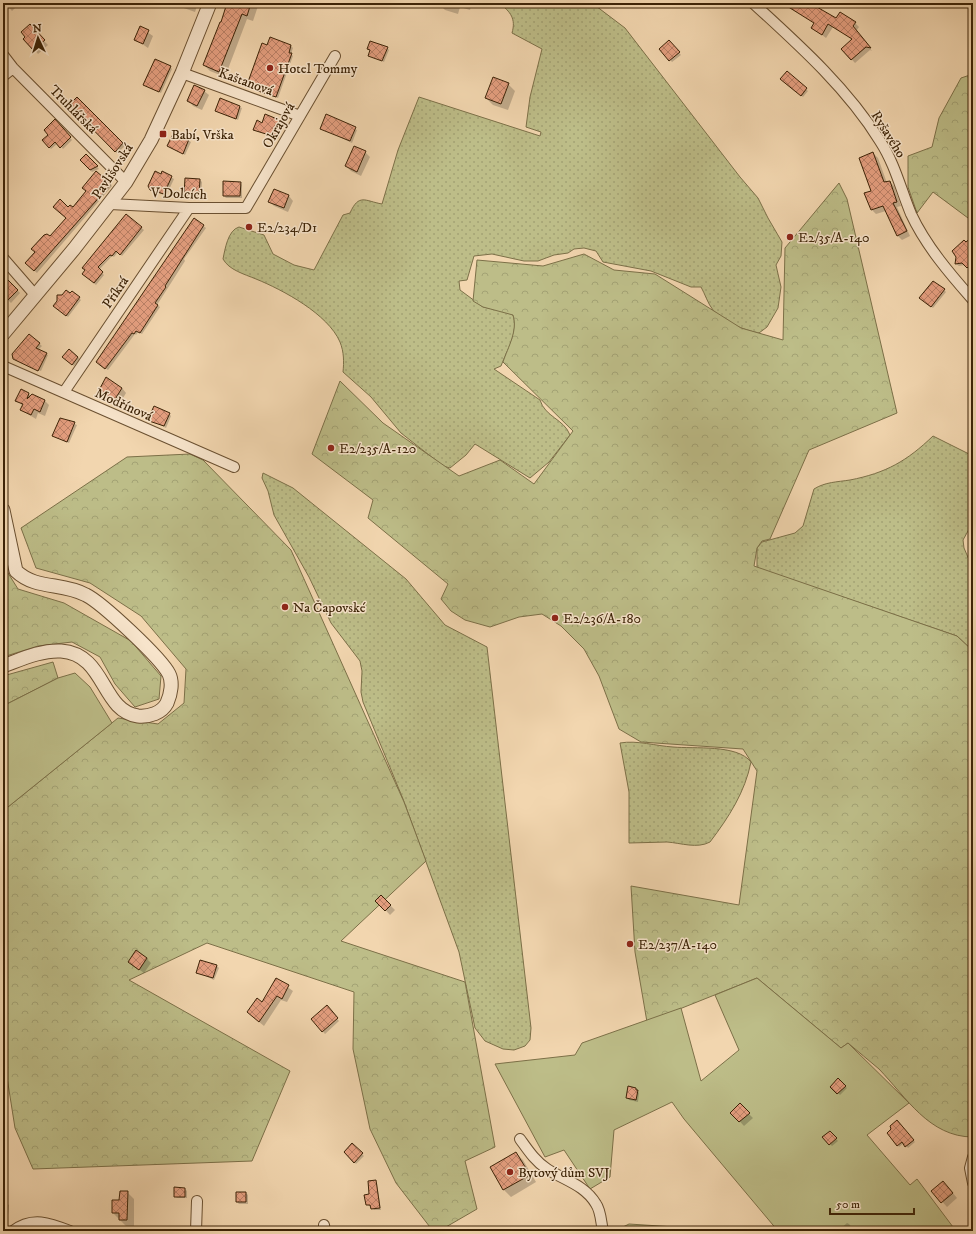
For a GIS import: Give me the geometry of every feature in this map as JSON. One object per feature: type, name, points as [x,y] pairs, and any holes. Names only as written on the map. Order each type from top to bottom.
[{"type":"street","name":"Pavlišovská","points":[[3,334],[36,296],[126,182],[151,140],[182,73],[210,3]]},
{"type":"street","name":"Ryšavého","points":[[753,3],[827,73],[868,124],[880,141],[892,164],[912,214],[924,236],[941,262],[973,300]]},
{"type":"street","name":"Truhlářská","points":[[3,55],[13,68],[126,182]]},
{"type":"street","name":"Okrajová","points":[[246,208],[335,56]]},
{"type":"street","points":[[3,76],[13,68]]},
{"type":"street","name":"Kaštanová","points":[[182,73],[300,116]]},
{"type":"street","name":"V Dolcích","points":[[110,204],[189,208],[246,208]]},
{"type":"street","name":"Příkrá","points":[[64,392],[189,208]]},
{"type":"street","points":[[3,258],[36,296]]},
{"type":"street","name":"Modřínová","points":[[3,366],[234,467]]},
{"type":"street","points":[[3,510],[16,571],[32,583],[62,586],[87,595],[99,604],[159,659],[170,675],[171,691],[166,704],[157,713],[146,716],[133,715],[120,709],[91,664],[77,654],[62,651],[48,652],[3,666]]},
{"type":"street","points":[[520,1139],[538,1162],[547,1169],[582,1188],[597,1204],[603,1231]]},
{"type":"street","points":[[972,1182],[970,1168],[973,1157]]},
{"type":"street","points":[[196,1231],[197,1201]]},
{"type":"street","points":[[13,1231],[21,1224],[46,1222],[70,1231]]},
{"type":"green space","points":[[499,3],[592,3],[625,28],[740,177],[758,198],[782,242],[781,256],[776,265],[781,287],[778,308],[767,327],[759,333],[734,325],[717,314],[711,308],[701,287],[691,287],[651,271],[603,262],[596,251],[584,248],[574,249],[568,253],[554,255],[538,261],[524,261],[492,254],[474,256],[467,280],[459,281],[460,290],[483,307],[503,311],[513,315],[514,328],[512,341],[501,366],[494,369],[540,400],[542,406],[563,425],[570,435],[549,462],[530,478],[475,444],[466,455],[450,468],[443,466],[401,433],[371,397],[343,372],[344,364],[340,342],[326,322],[304,304],[291,296],[237,271],[229,266],[223,259],[226,245],[232,232],[239,227],[264,235],[273,254],[294,265],[314,270],[343,215],[350,213],[356,203],[363,200],[382,204],[398,150],[419,97],[540,136],[541,132],[526,127],[530,97],[542,49],[512,33],[512,16]]},
{"type":"green space","points":[[973,74],[973,207],[968,218],[933,192],[917,213],[908,187],[908,156],[932,147],[939,118],[961,78]]},
{"type":"green space","points":[[839,183],[847,199],[897,413],[809,450],[770,539],[762,541],[757,548],[754,566],[957,636],[973,651],[973,1137],[957,1135],[931,1123],[909,1103],[871,1062],[848,1043],[841,1048],[757,978],[647,1022],[635,952],[631,886],[739,905],[757,771],[743,749],[641,742],[619,729],[599,676],[584,649],[561,626],[542,614],[519,617],[490,627],[465,620],[451,611],[441,599],[448,584],[368,518],[373,500],[312,454],[340,381],[383,423],[459,476],[500,460],[534,484],[573,431],[503,362],[513,333],[513,315],[483,307],[473,301],[477,260],[543,266],[584,254],[614,270],[655,274],[741,328],[783,340],[785,248]]},
{"type":"green space","points":[[933,436],[973,456],[973,522],[963,540],[964,548],[973,569],[973,651],[957,636],[757,568],[757,548],[762,542],[795,533],[803,526],[814,489],[827,484],[863,477],[885,470],[905,459]]},
{"type":"green space","points":[[190,454],[203,460],[291,550],[404,802],[426,861],[341,941],[465,982],[495,1147],[465,1161],[477,1209],[439,1231],[433,1231],[396,1183],[370,1129],[353,1049],[354,992],[207,943],[129,980],[290,1071],[252,1161],[33,1169],[15,1128],[3,1052],[3,811],[118,718],[158,724],[184,703],[186,669],[141,616],[90,583],[36,568],[21,528],[127,457]]},
{"type":"green space","points":[[263,473],[293,488],[406,579],[445,625],[487,647],[531,1028],[530,1040],[525,1046],[514,1050],[503,1049],[485,1041],[475,1028],[459,952],[403,799],[363,702],[361,692],[362,671],[360,661],[331,623],[309,577],[274,515],[268,491],[262,478]]},
{"type":"green space","points":[[3,565],[18,589],[64,603],[131,641],[161,676],[159,699],[135,707],[115,684],[100,657],[72,642],[38,646],[3,657]]},
{"type":"green space","points":[[53,662],[58,678],[3,706],[3,676]]},
{"type":"green space","points":[[75,673],[90,687],[112,723],[3,811],[3,706],[58,678]]},
{"type":"green space","points":[[633,742],[673,747],[715,748],[736,752],[751,762],[745,784],[735,804],[724,823],[710,842],[700,845],[667,842],[629,843],[629,792],[620,743]]},
{"type":"green space","points":[[757,978],[841,1048],[848,1043],[909,1103],[867,1135],[910,1185],[917,1179],[956,1231],[778,1231],[684,1119],[672,1102],[614,1130],[610,1177],[590,1189],[564,1150],[545,1157],[495,1064],[575,1055],[582,1043],[681,1008],[701,1081],[739,1050],[715,995]]},
{"type":"green space","points":[[629,1224],[690,1228],[706,1231],[615,1231]]},
{"type":"building","points":[[227,3],[251,3],[247,16],[242,14],[219,72],[203,65],[221,22]]},
{"type":"building","points":[[782,3],[810,3],[836,18],[840,12],[856,22],[853,26],[871,48],[866,47],[851,60],[841,49],[852,39],[828,24],[822,35],[811,28],[814,23]]},
{"type":"building","points":[[30,24],[45,40],[33,50],[23,39],[25,37],[21,32]]},
{"type":"building","points":[[140,26],[149,30],[143,44],[134,40]]},
{"type":"building","name":"Hotel Tommy","points":[[270,37],[291,45],[289,53],[292,53],[276,97],[258,91],[248,82],[262,43],[267,45]]},
{"type":"building","points":[[669,40],[680,52],[669,61],[659,49]]},
{"type":"building","points":[[370,41],[388,47],[382,61],[368,56],[370,50],[367,49]]},
{"type":"building","points":[[155,59],[171,66],[159,92],[143,85]]},
{"type":"building","points":[[787,71],[807,88],[801,96],[780,79]]},
{"type":"building","points":[[493,77],[509,83],[501,104],[485,98]]},
{"type":"building","points":[[194,85],[205,90],[197,106],[187,101]]},
{"type":"building","points":[[77,97],[123,143],[115,152],[69,105]]},
{"type":"building","points":[[220,98],[240,106],[236,119],[215,111]]},
{"type":"building","points":[[265,114],[282,121],[276,137],[253,130],[257,120],[262,123]]},
{"type":"building","points":[[326,114],[356,127],[350,141],[320,129]]},
{"type":"building","points":[[55,119],[71,137],[60,148],[55,142],[49,148],[42,140],[48,135],[44,130]]},
{"type":"building","points":[[174,132],[189,139],[183,154],[167,146]]},
{"type":"building","points":[[354,146],[366,151],[357,172],[345,166]]},
{"type":"building","points":[[873,152],[884,182],[890,181],[897,202],[893,203],[907,231],[897,236],[883,206],[871,210],[864,193],[871,191],[859,158]]},
{"type":"building","points":[[86,154],[98,166],[90,170],[80,160]]},
{"type":"building","points":[[96,171],[111,184],[34,271],[25,263],[35,252],[31,249],[44,235],[47,234],[50,236],[66,218],[53,207],[60,199],[68,207],[70,205],[73,207],[86,191],[82,188]]},
{"type":"building","points":[[155,171],[161,174],[162,171],[172,176],[164,194],[150,190],[148,186]]},
{"type":"building","points":[[185,178],[200,179],[199,195],[184,195]]},
{"type":"building","points":[[223,181],[241,182],[240,196],[223,196]]},
{"type":"building","points":[[274,189],[289,195],[284,208],[268,202]]},
{"type":"building","points":[[126,214],[142,227],[120,255],[116,251],[98,267],[103,272],[94,283],[82,274],[85,270],[82,268]]},
{"type":"building","points":[[194,218],[204,225],[155,303],[158,305],[140,333],[136,331],[134,334],[132,333],[105,369],[96,362]]},
{"type":"building","points":[[973,236],[973,262],[967,268],[962,263],[955,264],[956,257],[952,251],[964,240],[966,242]]},
{"type":"building","points":[[3,275],[18,290],[7,301],[3,297]]},
{"type":"building","points":[[933,281],[945,289],[931,307],[919,298]]},
{"type":"building","points":[[66,290],[70,293],[72,291],[80,297],[66,316],[53,306],[57,301],[57,295],[62,295]]},
{"type":"building","points":[[29,334],[40,343],[36,348],[47,353],[38,371],[13,359],[12,354]]},
{"type":"building","points":[[69,349],[78,357],[72,365],[62,357]]},
{"type":"building","points":[[106,377],[122,388],[114,401],[98,392]]},
{"type":"building","points":[[21,389],[29,393],[27,399],[32,394],[45,400],[40,412],[34,409],[31,415],[20,410],[23,404],[15,401]]},
{"type":"building","points":[[154,406],[170,413],[164,426],[149,421],[151,418],[149,417]]},
{"type":"building","points":[[60,418],[75,422],[67,442],[52,436]]},
{"type":"building","points":[[381,895],[391,905],[385,911],[375,901]]},
{"type":"building","points":[[136,950],[147,958],[139,970],[128,962]]},
{"type":"building","points":[[200,960],[217,965],[213,978],[196,973]]},
{"type":"building","points":[[276,978],[289,985],[282,999],[277,996],[259,1022],[247,1012],[257,998],[262,1002]]},
{"type":"building","points":[[327,1005],[338,1018],[322,1032],[311,1019]]},
{"type":"building","points":[[838,1078],[846,1086],[837,1094],[830,1087]]},
{"type":"building","points":[[628,1086],[638,1090],[636,1100],[626,1098]]},
{"type":"building","points":[[740,1103],[750,1113],[739,1122],[730,1113]]},
{"type":"building","points":[[897,1120],[914,1140],[905,1147],[902,1142],[897,1146],[887,1133],[891,1129],[890,1126]]},
{"type":"building","points":[[830,1131],[837,1138],[829,1145],[822,1137]]},
{"type":"building","points":[[352,1143],[363,1153],[354,1163],[344,1152]]},
{"type":"building","name":"Bytový dům SVJ","points":[[516,1152],[530,1175],[503,1190],[490,1167]]},
{"type":"building","points":[[376,1180],[380,1208],[371,1209],[370,1205],[366,1205],[364,1195],[369,1194],[368,1181]]},
{"type":"building","points":[[943,1181],[953,1193],[941,1203],[931,1191]]},
{"type":"building","points":[[174,1187],[185,1188],[185,1197],[174,1197]]},
{"type":"building","points":[[120,1191],[128,1191],[127,1220],[119,1220],[119,1213],[112,1213],[112,1200],[119,1200]]},
{"type":"building","points":[[236,1192],[246,1192],[246,1202],[236,1202]]},
{"type":"place","name":"Hotel Tommy","points":[[270,68]]},
{"type":"place","name":"Babí, Vrška","points":[[163,134]]},
{"type":"place","name":"E2/234/D1","points":[[249,227]]},
{"type":"place","name":"E2/35/A-140","points":[[790,237]]},
{"type":"place","name":"E2/235/A-120","points":[[331,448]]},
{"type":"place","name":"Na Čapovské","points":[[285,607]]},
{"type":"place","name":"E2/236/A-180","points":[[555,618]]},
{"type":"place","name":"E2/237/A-140","points":[[630,944]]},
{"type":"place","name":"Bytový dům SVJ","points":[[510,1172]]}]
